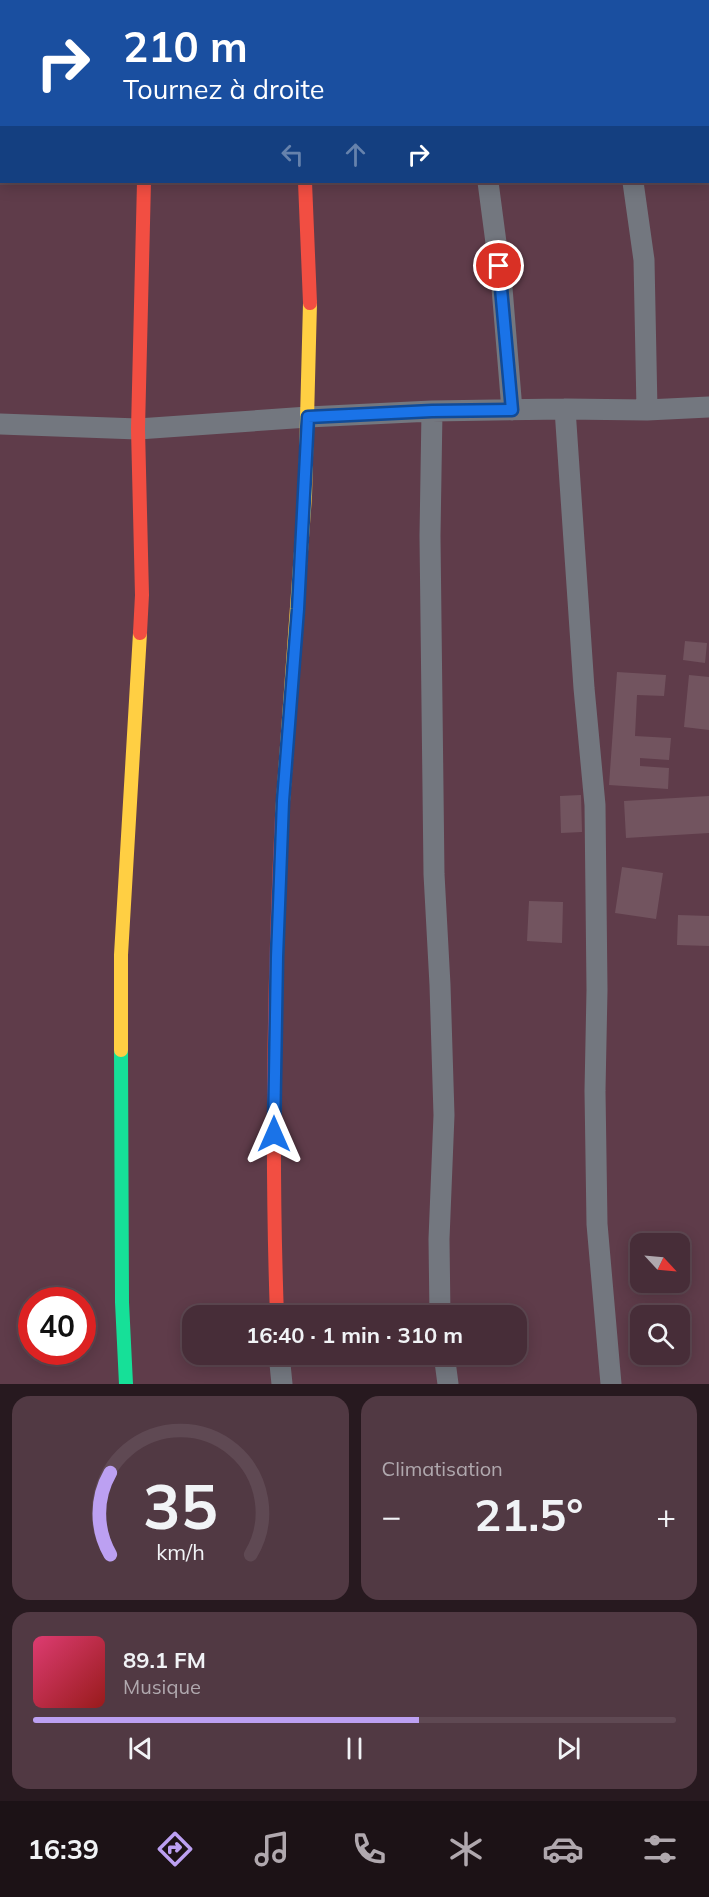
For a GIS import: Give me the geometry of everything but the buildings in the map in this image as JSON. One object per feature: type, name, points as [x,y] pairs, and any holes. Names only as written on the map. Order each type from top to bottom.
[{"type":"street","points":[[126,1384],[120,1163],[121,955],[141,595],[138,429],[144,183]]},
{"type":"street","points":[[276,1305],[274,1260],[274,1087],[278,934],[283,801],[298,609],[308,417],[310,305],[305,183]]},
{"type":"street","points":[[488,183],[502,288],[512,410]]},
{"type":"street","points":[[633,183],[644,260],[647,410]]},
{"type":"street","points":[[0,424],[138,429],[432,411],[647,410],[709,407]]},
{"type":"street","points":[[565,409],[595,805],[597,1224],[610,1384]]},
{"type":"street","points":[[432,411],[430,536],[434,874],[441,985],[444,1115],[439,1239],[440,1305]]},
{"type":"street","points":[[280,1365],[282,1384]]},
{"type":"street","points":[[445,1365],[447,1384]]},
{"type":"traffic: fast","points":[[121,1050],[122,1302],[126,1384]]},
{"type":"traffic: slow","points":[[282,815],[305,496],[310,303]]},
{"type":"traffic: slow","points":[[121,1050],[121,955],[140,633]]},
{"type":"traffic: jam","points":[[140,633],[142,595],[138,429],[144,183]]},
{"type":"traffic: jam","points":[[305,183],[310,303]]},
{"type":"traffic: jam","points":[[277,1305],[274,1066],[282,815]]},
{"type":"route","points":[[274,1134],[283,801],[298,609],[308,417],[512,410],[499,266]]}]
